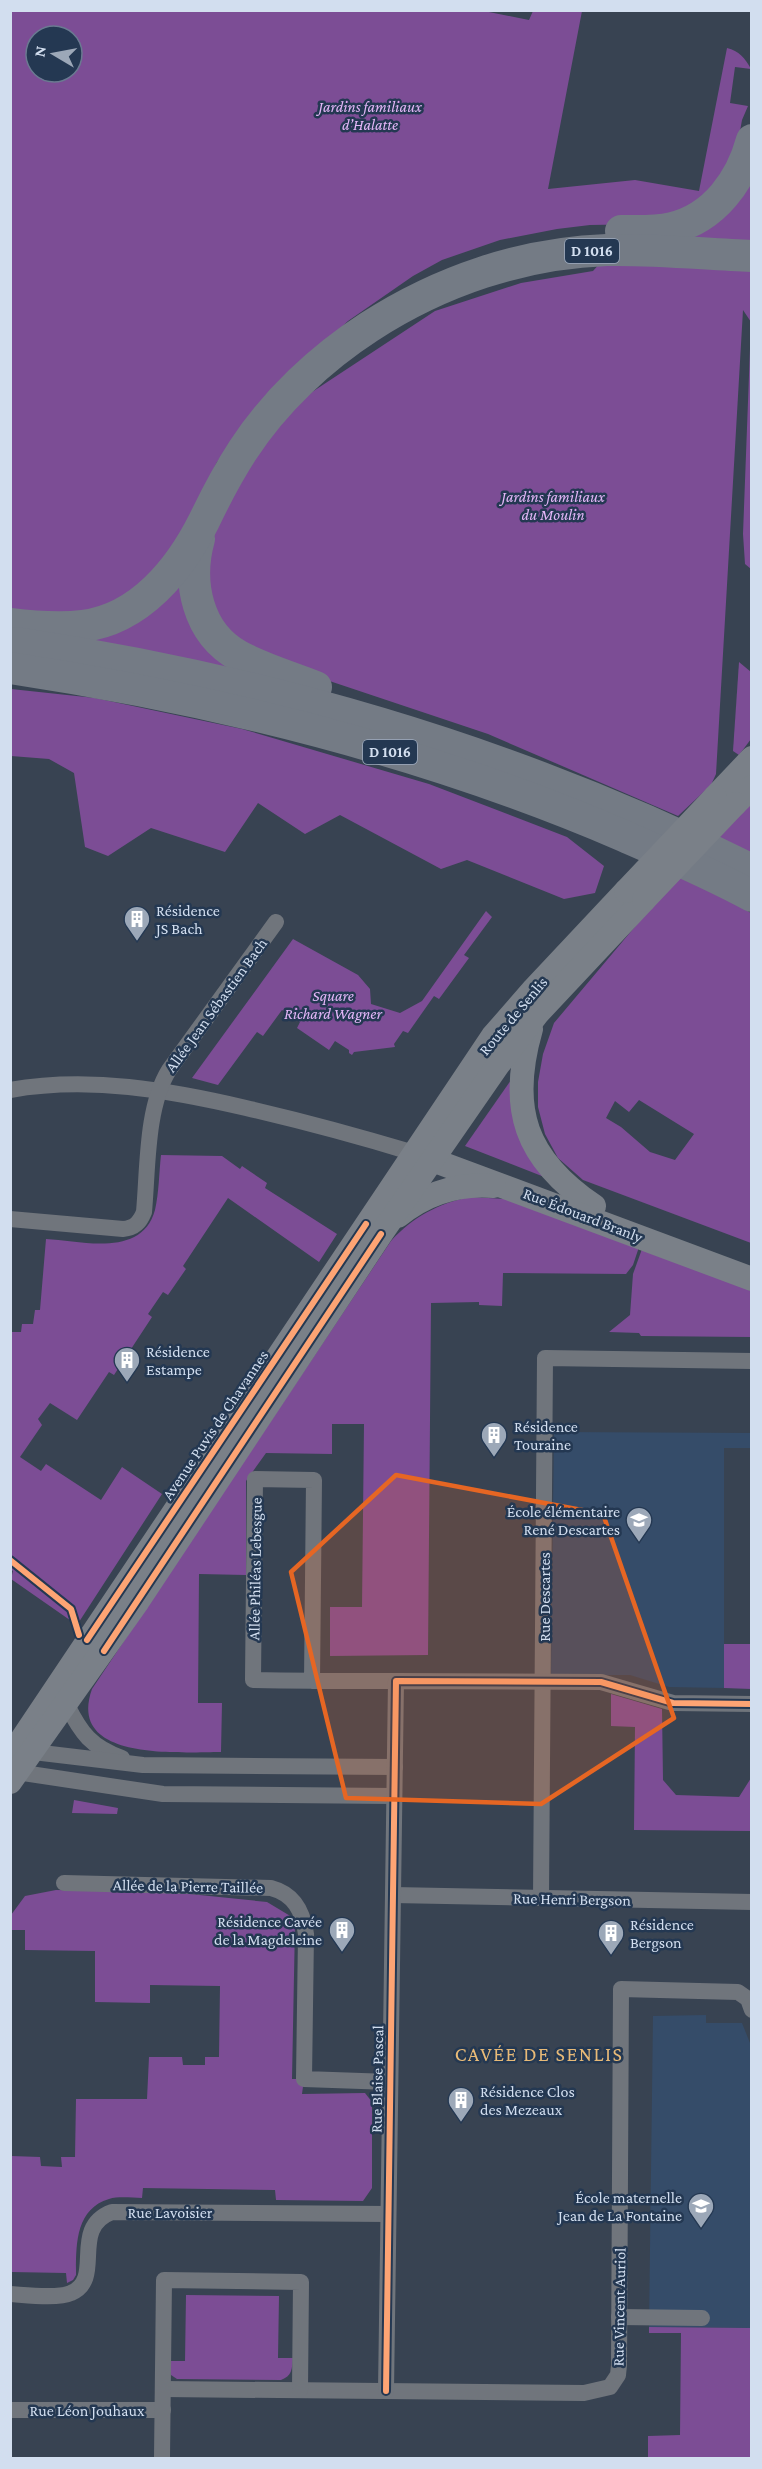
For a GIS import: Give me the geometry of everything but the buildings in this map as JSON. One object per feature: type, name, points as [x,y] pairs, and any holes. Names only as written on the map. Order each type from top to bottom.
[{"type":"highway","points":[[438,290],[492,257],[535,240],[590,232],[660,230],[684,224],[707,212],[725,195],[742,170],[752,140]]},
{"type":"highway","name":"D 1016","points":[[10,624],[55,628],[84,626],[107,620],[132,608],[155,591],[172,573],[204,522],[227,474],[244,447],[267,418],[300,383],[338,349],[401,308],[483,271],[506,264],[568,253],[626,250],[752,256]]},
{"type":"highway","name":"D 1016","points":[[204,522],[194,562],[195,593],[207,624],[228,649],[251,662],[602,801],[752,870]]},
{"type":"highway","name":"D 1016","points":[[10,643],[135,663],[251,688],[412,733],[512,766]]},
{"type":"highway","name":"D 1016","points":[[10,668],[100,682],[202,702],[320,732],[441,767],[588,821],[668,855],[752,896]]},
{"type":"main road","points":[[635,895],[725,801],[752,759]]},
{"type":"main road","points":[[725,801],[752,787]]},
{"type":"main road","name":"Route de Senlis","points":[[426,1151],[635,895]]},
{"type":"main road","name":"Route de Senlis","points":[[426,1151],[503,1023],[635,895]]},
{"type":"main road","points":[[538,1013],[528,1039],[522,1070],[522,1096],[526,1123],[536,1148],[550,1169],[565,1185],[594,1206]]},
{"type":"main road","name":"Rue Édouard Branly","points":[[426,1151],[517,1190],[752,1279]]},
{"type":"main road","name":"Rue Édouard Branly","points":[[426,1151],[594,1206],[752,1265]]},
{"type":"main road","name":"Avenue Puvis de Chavannes","points":[[15,1763],[67,1705],[150,1582],[387,1225],[426,1151]]},
{"type":"main road","name":"Avenue Puvis de Chavannes","points":[[15,1763],[426,1151]]},
{"type":"main road","points":[[387,1225],[417,1202],[442,1192],[476,1186],[517,1190]]},
{"type":"street","name":"Allée Jean Sébastien Bach","points":[[10,1219],[123,1229],[138,1223],[144,1212],[153,1107],[158,1090],[169,1070],[276,921]]},
{"type":"street","points":[[10,1090],[71,1084],[158,1090],[296,1119],[375,1132],[426,1151]]},
{"type":"street","name":"Rue Descartes","points":[[541,1898],[545,1358],[752,1361]]},
{"type":"street","name":"Allée Philéas Lebesgue","points":[[312,1681],[314,1480],[255,1479],[254,1680],[312,1681],[396,1682],[613,1684],[653,1699],[674,1703],[752,1704]]},
{"type":"street","name":"Rue Blaise Pascal","points":[[386,2391],[396,1682]]},
{"type":"street","points":[[67,1705],[80,1729],[90,1741],[106,1751],[143,1765]]},
{"type":"street","points":[[15,1763],[395,1767]]},
{"type":"street","points":[[15,1763],[163,1794],[394,1796]]},
{"type":"street","points":[[141,1791],[143,1765]]},
{"type":"street","name":"Allée de la Pierre Taillée","points":[[64,1883],[271,1888],[288,1895],[301,1911],[306,1934],[304,2079],[390,2082]]},
{"type":"street","name":"Rue Henri Bergson","points":[[393,1895],[752,1902]]},
{"type":"street","name":"Rue Vincent Auriol","points":[[163,2389],[584,2392],[603,2390],[615,2382],[618,2375],[621,1989],[738,1992],[748,1999],[752,2010]]},
{"type":"street","name":"Rue Lavoisier","points":[[10,2295],[68,2295],[80,2287],[87,2272],[93,2226],[97,2220],[112,2212],[388,2214]]},
{"type":"street","points":[[162,2458],[164,2280],[302,2282],[300,2390]]},
{"type":"street","points":[[620,2317],[702,2318]]},
{"type":"street","name":"Rue Léon Jouhaux","points":[[10,2410],[163,2410]]},
{"type":"highlighted area","points":[[396,1475],[603,1514],[674,1718],[541,1804],[346,1798],[291,1572]]},
{"type":"shaded area","name":"École élémentaire René Descartes","points":[[554,1432],[751,1433],[751,1448],[724,1448],[724,1688],[669,1687],[630,1675],[551,1675]]},
{"type":"shaded area","name":"École maternelle Jean de La Fontaine","points":[[706,2015],[706,2023],[742,2023],[752,2048],[751,2328],[649,2327],[653,2016]]},
{"type":"green space","name":"Jardins familiaux d’Halatte","points":[[479,10],[529,20],[533,11],[582,11],[548,189],[635,180],[699,191],[727,48],[735,51],[746,62],[751,69],[735,67],[730,103],[748,106],[742,120],[737,148],[712,199],[648,224],[590,225],[500,240],[442,260],[413,276],[348,321],[271,393],[217,462],[175,550],[117,608],[71,615],[11,612],[10,11]]},
{"type":"green space","points":[[751,170],[751,244],[659,239]]},
{"type":"green space","name":"Jardins familiaux du Moulin","points":[[601,262],[751,267],[751,322],[743,310],[716,774],[711,785],[678,816],[488,734],[246,653],[210,611],[206,552],[211,531],[263,442],[306,396],[435,311],[521,283],[593,271]]},
{"type":"green space","points":[[751,322],[751,569],[745,564],[743,534]]},
{"type":"green space","points":[[184,572],[235,669],[86,640]]},
{"type":"green space","points":[[739,662],[751,672],[751,739],[739,755],[733,751]]},
{"type":"green space","points":[[11,689],[95,698],[242,729],[429,784],[567,837],[604,866],[595,893],[564,899],[467,860],[441,869],[340,815],[305,834],[258,803],[225,852],[151,828],[108,856],[85,847],[74,773],[49,759],[11,756]]},
{"type":"green space","points":[[751,803],[751,859],[716,841]]},
{"type":"green space","points":[[681,872],[751,913],[751,1243],[583,1180],[558,1158],[545,1134],[538,1107],[538,1082],[543,1054],[554,1023]],"holes":[[[639,1100],[694,1134],[675,1160],[650,1152],[621,1127],[606,1118],[615,1101],[629,1112]]]},
{"type":"green space","name":"Square Richard Wagner","points":[[486,911],[492,917],[464,955],[469,958],[439,999],[434,996],[408,1033],[403,1031],[394,1044],[395,1047],[354,1052],[352,1055],[349,1050],[335,1041],[329,1050],[297,1028],[300,1022],[282,1010],[263,1036],[257,1032],[218,1085],[192,1078],[293,939],[358,975],[370,989],[371,1004],[400,1013],[422,1001]]},
{"type":"green space","points":[[516,1073],[552,1180],[465,1146]]},
{"type":"green space","points":[[161,1155],[222,1156],[240,1169],[242,1166],[267,1183],[265,1188],[337,1234],[319,1262],[228,1198],[183,1266],[186,1269],[168,1295],[163,1292],[148,1314],[152,1317],[114,1375],[109,1372],[77,1420],[50,1403],[38,1419],[42,1425],[20,1457],[41,1471],[46,1464],[101,1500],[122,1467],[162,1494],[77,1625],[11,1579],[13,1571],[10,1569],[11,1332],[21,1332],[22,1324],[33,1324],[35,1310],[40,1310],[46,1239],[93,1243],[124,1241],[138,1235],[148,1225],[155,1210]]},
{"type":"green space","points":[[470,1197],[506,1199],[639,1247],[633,1265],[626,1274],[503,1273],[502,1306],[479,1305],[479,1302],[431,1303],[428,1655],[330,1656],[330,1607],[362,1607],[364,1424],[332,1424],[332,1454],[266,1453],[246,1481],[246,1575],[199,1574],[198,1703],[222,1703],[221,1752],[155,1751],[131,1748],[111,1741],[95,1730],[88,1713],[92,1689],[391,1241],[399,1232],[427,1212]]},
{"type":"green space","points":[[642,1249],[751,1290],[751,1337],[641,1336],[639,1333],[609,1332],[630,1315],[633,1274]]},
{"type":"green space","points":[[724,1644],[751,1644],[751,1689],[724,1688]]},
{"type":"green space","points":[[611,1694],[662,1709],[663,1780],[676,1795],[739,1797],[751,1778],[751,1831],[634,1830],[635,1727],[611,1726]]},
{"type":"green space","points":[[74,1800],[118,1808],[117,1814],[72,1813]]},
{"type":"green space","points":[[56,1890],[170,1892],[267,1902],[292,1917],[295,1924],[292,2079],[304,2079],[302,2094],[365,2093],[372,2102],[372,2188],[363,2201],[276,2200],[275,2190],[143,2188],[142,2198],[109,2199],[90,2211],[84,2220],[77,2241],[76,2275],[73,2280],[67,2283],[66,2273],[11,2272],[11,2156],[40,2157],[41,2166],[62,2167],[61,2157],[75,2157],[76,2099],[147,2099],[149,2057],[182,2057],[183,2065],[205,2065],[205,2057],[219,2057],[220,1986],[150,1985],[150,2003],[95,2002],[95,1951],[25,1950],[25,1930],[11,1930],[11,1915],[25,1896]]},
{"type":"green space","points":[[186,2295],[279,2296],[278,2358],[293,2358],[289,2374],[281,2380],[177,2379],[171,2375],[167,2361],[185,2361]]},
{"type":"green space","points":[[649,2327],[751,2328],[751,2458],[648,2458],[648,2436],[680,2435],[681,2333],[649,2333]]},
{"type":"cycle path","points":[[87,1640],[366,1224]]},
{"type":"cycle path","points":[[104,1651],[381,1234]]},
{"type":"cycle path","points":[[10,1560],[71,1609],[79,1635]]},
{"type":"cycle path","points":[[386,2391],[396,1681],[601,1682],[673,1703],[752,1704]]},
{"type":"place","name":"Résidence JS Bach","points":[[137,942]]},
{"type":"place","name":"Résidence Estampe","points":[[127,1383]]},
{"type":"place","name":"Résidence Touraine","points":[[494,1458]]},
{"type":"place","name":"École élémentaire René Descartes","points":[[639,1543]]},
{"type":"place","name":"Résidence Cavée de la Magdeleine","points":[[342,1953]]},
{"type":"place","name":"Résidence Bergson","points":[[611,1956]]},
{"type":"place","name":"Résidence Clos des Mezeaux","points":[[461,2123]]},
{"type":"place","name":"École maternelle Jean de La Fontaine","points":[[701,2229]]},
{"type":"district","name":"CAVÉE DE SENLIS","points":[[539,2054]]}]
